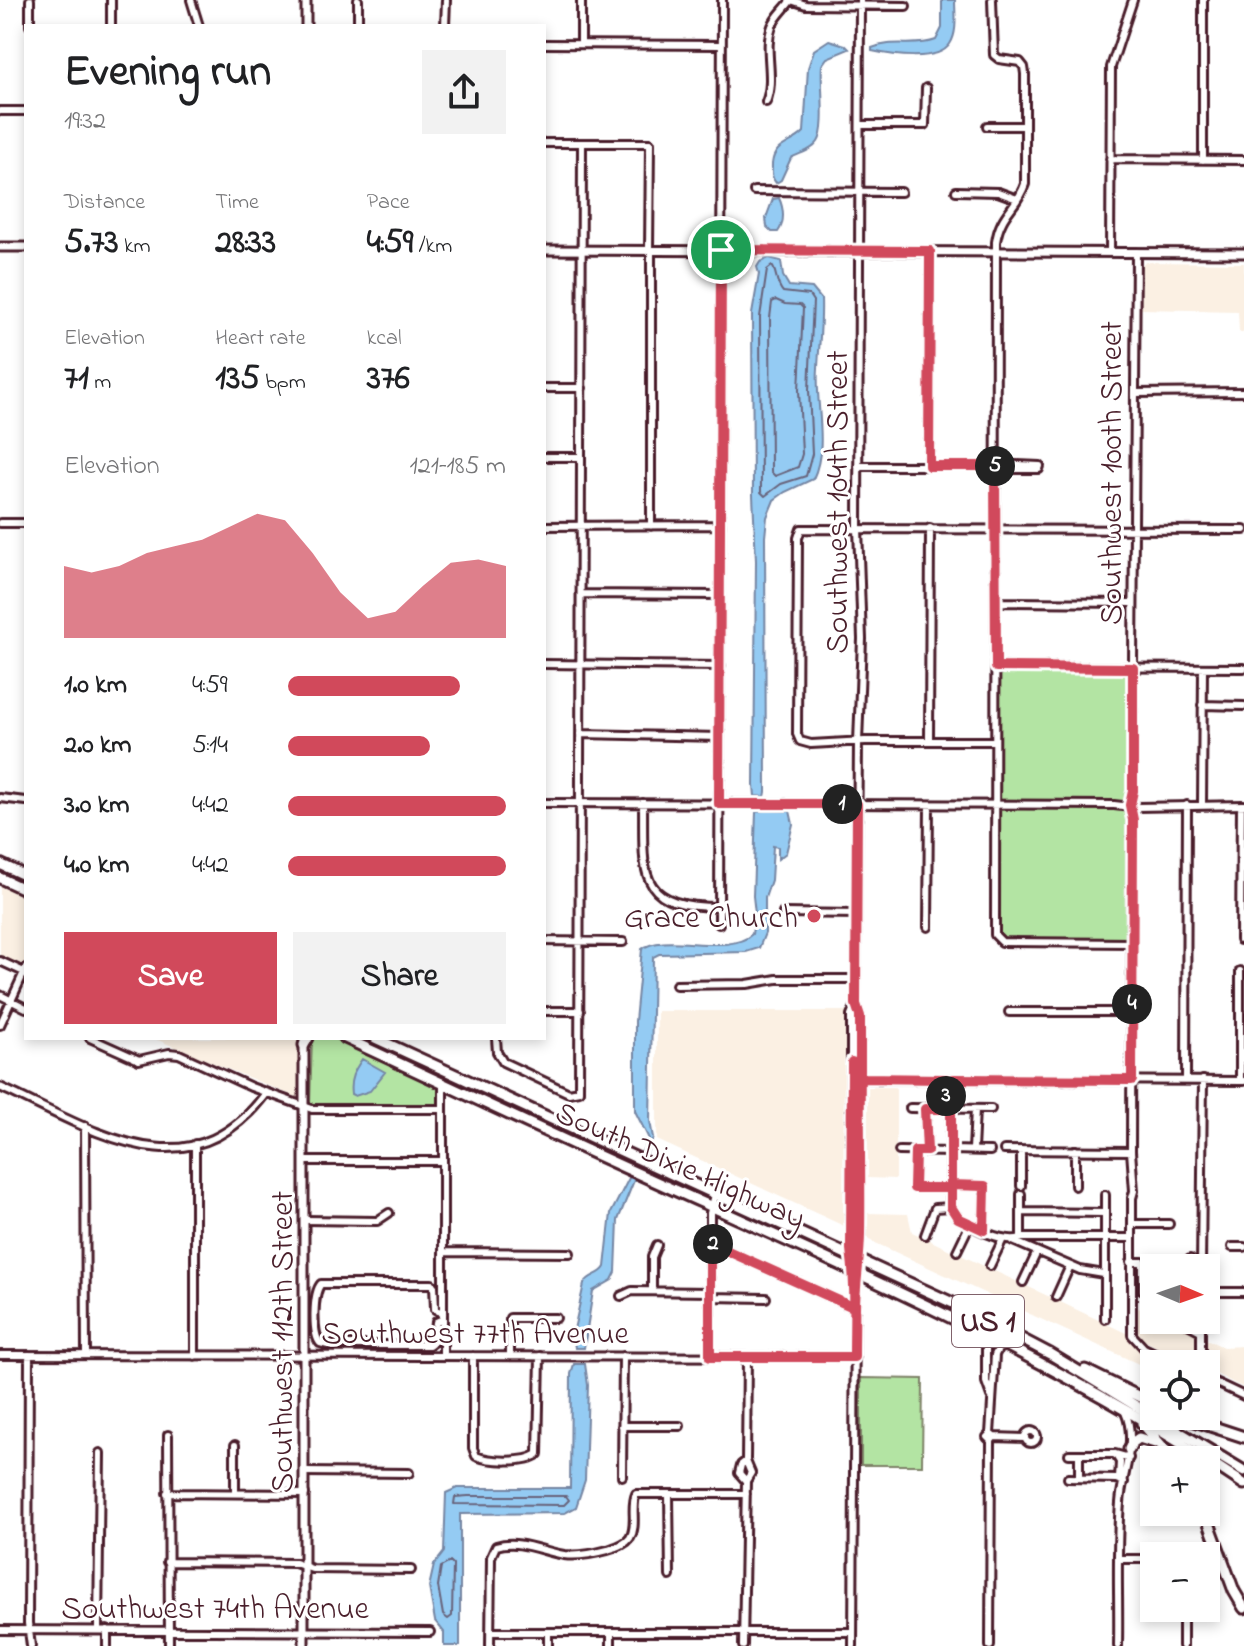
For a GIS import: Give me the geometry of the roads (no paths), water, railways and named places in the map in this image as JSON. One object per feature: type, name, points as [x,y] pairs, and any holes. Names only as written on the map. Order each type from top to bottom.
[{"type":"highway","points":[[0,864],[24,875]]},
{"type":"highway","points":[[0,878],[24,889]]},
{"type":"highway","name":"South Dixie Highway","points":[[349,1040],[856,1272],[1007,1345],[1137,1417],[1244,1484]]},
{"type":"highway","name":"South Dixie Highway","points":[[379,1040],[955,1304],[1050,1354],[1244,1471]]},
{"type":"highway","points":[[443,1084],[444,1070]]},
{"type":"highway","points":[[1050,1354],[1140,1397]]},
{"type":"highway","points":[[1137,1417],[1161,1446]]},
{"type":"highway","points":[[1218,1430],[1244,1437]]},
{"type":"highway","points":[[1129,1454],[1132,1443],[1139,1438],[1161,1446]]},
{"type":"highway","points":[[1210,1526],[1231,1583],[1244,1608]]},
{"type":"main road","points":[[306,0],[306,24]]},
{"type":"main road","points":[[0,247],[24,247]]},
{"type":"main road","points":[[546,250],[1244,253]]},
{"type":"main road","name":"Southwest 112th Street","points":[[304,1646],[305,1040]]},
{"type":"street","points":[[30,0],[30,24]]},
{"type":"street","points":[[111,0],[111,24]]},
{"type":"street","points":[[191,0],[198,24]]},
{"type":"street","points":[[358,0],[358,24]]},
{"type":"street","points":[[445,24],[446,0]]},
{"type":"street","points":[[581,0],[581,44]]},
{"type":"street","points":[[719,924],[722,0]]},
{"type":"street","points":[[766,102],[771,90],[771,31],[774,21],[791,0],[806,5],[860,3],[906,6]]},
{"type":"street","points":[[992,0],[994,55],[1023,65],[1025,126],[1025,184],[1000,222],[997,252],[995,935],[999,941],[1132,943]]},
{"type":"street","points":[[1110,252],[1111,67],[1133,0]]},
{"type":"street","points":[[1203,0],[1203,160]]},
{"type":"street","name":"Southwest 104th Street","points":[[853,1646],[854,1357],[856,1258],[860,1227],[860,1016],[856,1004],[856,979],[862,639],[858,528],[860,3]]},
{"type":"street","points":[[546,44],[721,45]]},
{"type":"street","points":[[860,125],[925,125],[926,88]]},
{"type":"street","points":[[0,111],[24,111]]},
{"type":"street","points":[[987,126],[1025,126]]},
{"type":"street","points":[[546,143],[650,143],[651,526]]},
{"type":"street","points":[[496,1040],[498,1057],[505,1064],[569,1093],[578,1092],[581,1083],[582,143]]},
{"type":"street","points":[[1110,159],[1244,160]]},
{"type":"street","points":[[754,191],[901,192]]},
{"type":"street","points":[[956,191],[998,192],[1017,199]]},
{"type":"street","points":[[929,466],[930,251]]},
{"type":"street","name":"Southwest 100th Street","points":[[1136,252],[1131,1329],[1135,1340],[1148,1350]]},
{"type":"street","points":[[546,388],[582,388]]},
{"type":"street","points":[[1135,393],[1244,392]]},
{"type":"street","points":[[546,457],[581,457]]},
{"type":"street","points":[[858,466],[995,465],[1040,466],[1039,469],[995,465]]},
{"type":"street","points":[[0,523],[24,523]]},
{"type":"street","points":[[546,526],[721,525]]},
{"type":"street","points":[[929,740],[930,528]]},
{"type":"street","points":[[995,741],[805,744],[800,741],[797,734],[800,529],[1244,530]]},
{"type":"street","points":[[581,594],[720,595]]},
{"type":"street","points":[[996,602],[1133,603]]},
{"type":"street","points":[[546,664],[721,666]]},
{"type":"street","points":[[996,667],[1244,668]]},
{"type":"street","points":[[1202,805],[1203,669]]},
{"type":"street","points":[[1202,705],[1244,706]]},
{"type":"street","points":[[581,734],[720,737]]},
{"type":"street","points":[[0,798],[24,801]]},
{"type":"street","points":[[546,803],[1242,805],[1240,940]]},
{"type":"street","points":[[643,803],[642,859],[648,878],[659,893],[674,903],[719,907]]},
{"type":"street","points":[[928,927],[929,805]]},
{"type":"street","points":[[1186,1080],[1187,805]]},
{"type":"street","points":[[783,913],[857,914]]},
{"type":"street","points":[[546,941],[623,942]]},
{"type":"street","points":[[0,961],[24,970]]},
{"type":"street","points":[[852,1062],[860,1078],[1242,1081],[1240,971]]},
{"type":"street","points":[[0,1025],[24,972]]},
{"type":"street","points":[[676,985],[747,984],[777,979],[856,979]]},
{"type":"street","points":[[0,995],[24,1007]]},
{"type":"street","name":"Southwest 104th Street","points":[[856,1004],[851,1016],[851,1240],[856,1258]]},
{"type":"street","points":[[546,1011],[580,1011]]},
{"type":"street","points":[[1009,1012],[1132,1012]]},
{"type":"street","points":[[94,1040],[139,1060],[169,1053],[179,1054],[266,1093],[312,1109],[443,1109]]},
{"type":"street","points":[[950,1079],[952,1210]]},
{"type":"street","points":[[1201,1254],[1203,1080]]},
{"type":"street","points":[[437,1297],[443,1252],[443,1084]]},
{"type":"street","points":[[0,1087],[140,1147],[165,1149],[195,1144],[235,1125],[251,1112],[266,1093]]},
{"type":"street","points":[[910,1108],[991,1109]]},
{"type":"street","points":[[925,1109],[927,1151]]},
{"type":"street","points":[[973,1150],[975,1109]]},
{"type":"street","points":[[85,1126],[86,1355]]},
{"type":"street","points":[[195,1144],[195,1356]]},
{"type":"street","points":[[1004,1150],[1131,1151]]},
{"type":"street","points":[[1017,1239],[1021,1212],[1021,1150]]},
{"type":"street","points":[[1075,1150],[1075,1186]]},
{"type":"street","points":[[899,1151],[990,1151]]},
{"type":"street","points":[[915,1151],[914,1188],[985,1186],[984,1230]]},
{"type":"street","points":[[305,1161],[443,1161]]},
{"type":"street","points":[[710,1357],[711,1206],[715,1195]]},
{"type":"street","points":[[1105,1195],[1105,1319]]},
{"type":"street","points":[[925,1235],[935,1208],[952,1210],[970,1224],[1003,1239],[1131,1238]]},
{"type":"street","points":[[1021,1212],[1105,1213]]},
{"type":"street","points":[[305,1220],[377,1221],[389,1213]]},
{"type":"street","points":[[851,1216],[860,1227]]},
{"type":"street","points":[[957,1251],[970,1224]]},
{"type":"street","points":[[1132,1224],[1169,1224]]},
{"type":"street","points":[[990,1266],[1003,1239]]},
{"type":"street","points":[[1017,1239],[1037,1252],[1070,1266],[1104,1274]]},
{"type":"street","points":[[833,1248],[845,1246],[851,1240]]},
{"type":"street","points":[[710,1243],[855,1308]]},
{"type":"street","points":[[652,1291],[652,1257],[657,1245]]},
{"type":"street","points":[[1232,1247],[1244,1247]]},
{"type":"street","points":[[443,1252],[570,1253]]},
{"type":"street","points":[[1023,1282],[1037,1252]]},
{"type":"street","points":[[1131,1262],[1140,1262]]},
{"type":"street","points":[[1056,1297],[1070,1266]]},
{"type":"street","points":[[443,1316],[435,1324],[434,1341],[429,1345],[328,1345],[320,1343],[315,1337],[316,1293],[321,1284],[430,1284],[434,1286],[443,1316],[443,1356]]},
{"type":"street","points":[[621,1296],[632,1291],[652,1291],[766,1298]]},
{"type":"street","points":[[1220,1292],[1244,1292]]},
{"type":"street","points":[[510,1356],[510,1318],[556,1318]]},
{"type":"street","points":[[986,1335],[986,1385],[991,1396],[992,1437],[990,1646]]},
{"type":"street","points":[[991,1396],[995,1386],[995,1355],[998,1349],[1007,1345]]},
{"type":"street","name":"Southwest 77th Avenue","points":[[0,1355],[854,1357]]},
{"type":"street","points":[[29,1355],[31,1646]]},
{"type":"street","points":[[473,1356],[473,1448],[476,1456],[485,1459],[535,1457],[539,1448],[540,1356]]},
{"type":"street","points":[[622,1476],[623,1356]]},
{"type":"street","points":[[743,1646],[746,1481],[751,1473],[746,1461],[747,1357]]},
{"type":"street","points":[[986,1385],[995,1386]]},
{"type":"street","points":[[1220,1385],[1244,1396]]},
{"type":"street","points":[[1118,1646],[1120,1503],[1129,1454],[1129,1424],[1123,1409]]},
{"type":"street","points":[[622,1426],[680,1426]]},
{"type":"street","points":[[168,1435],[169,1646]]},
{"type":"street","points":[[992,1437],[1025,1438]]},
{"type":"street","points":[[235,1445],[235,1493]]},
{"type":"street","points":[[98,1630],[100,1453]]},
{"type":"street","points":[[1069,1454],[1129,1454]]},
{"type":"street","points":[[1079,1454],[1079,1478]]},
{"type":"street","points":[[1115,1454],[1120,1462],[1122,1481]]},
{"type":"street","points":[[746,1461],[739,1473],[746,1481]]},
{"type":"street","points":[[305,1472],[409,1473]]},
{"type":"street","points":[[1068,1478],[1122,1481]]},
{"type":"street","points":[[167,1493],[305,1494]]},
{"type":"street","points":[[490,1646],[491,1557],[496,1546],[527,1545],[577,1556],[620,1546],[631,1537],[635,1496],[643,1493],[746,1494]]},
{"type":"street","points":[[669,1494],[670,1576]]},
{"type":"street","points":[[1120,1559],[1140,1559]]},
{"type":"street","points":[[167,1562],[295,1563],[312,1569],[411,1570]]},
{"type":"street","points":[[1183,1622],[1183,1646]]},
{"type":"street","name":"Southwest 74th Avenue","points":[[0,1630],[430,1632]]},
{"type":"street","points":[[107,1630],[107,1646]]},
{"type":"street","points":[[490,1632],[853,1632]]},
{"type":"street","points":[[548,1632],[548,1646]]},
{"type":"street","points":[[611,1632],[611,1646]]},
{"type":"water","points":[[942,0],[955,0],[956,23],[950,44],[944,50],[925,56],[872,51],[880,45],[936,40],[942,28]]},
{"type":"water","points":[[829,40],[849,49],[827,58],[822,65],[821,136],[813,148],[791,158],[781,180],[776,183],[772,175],[773,157],[780,148],[804,132],[808,68],[814,50]]},
{"type":"water","points":[[779,198],[783,220],[778,232],[772,232],[767,227],[766,218],[773,199]]},
{"type":"water","points":[[769,258],[781,261],[783,276],[789,286],[812,288],[821,299],[818,382],[821,438],[818,466],[813,479],[774,500],[767,517],[765,797],[755,796],[754,785],[756,561],[752,314],[759,274],[757,267]]},
{"type":"water","points":[[790,811],[793,824],[786,853],[778,859],[778,847],[773,846],[771,880],[765,898],[765,933],[759,948],[746,952],[659,954],[653,957],[650,1121],[653,1138],[645,1157],[640,1155],[649,1139],[635,1111],[635,1021],[642,949],[665,942],[728,944],[742,941],[752,934],[756,812]]},
{"type":"water","points":[[362,1059],[385,1072],[370,1091],[355,1096],[351,1094],[351,1079]]},
{"type":"water","points":[[630,1176],[635,1178],[618,1220],[616,1272],[612,1280],[593,1291],[584,1348],[575,1348],[573,1334],[584,1284],[605,1267],[611,1213]]},
{"type":"water","points":[[574,1364],[585,1364],[588,1385],[585,1480],[576,1507],[565,1513],[460,1514],[460,1646],[444,1646],[444,1632],[435,1621],[429,1587],[434,1565],[444,1552],[446,1493],[457,1488],[570,1488],[571,1374]]},
{"type":"place","name":"Grace Church","points":[[814,916]]}]
